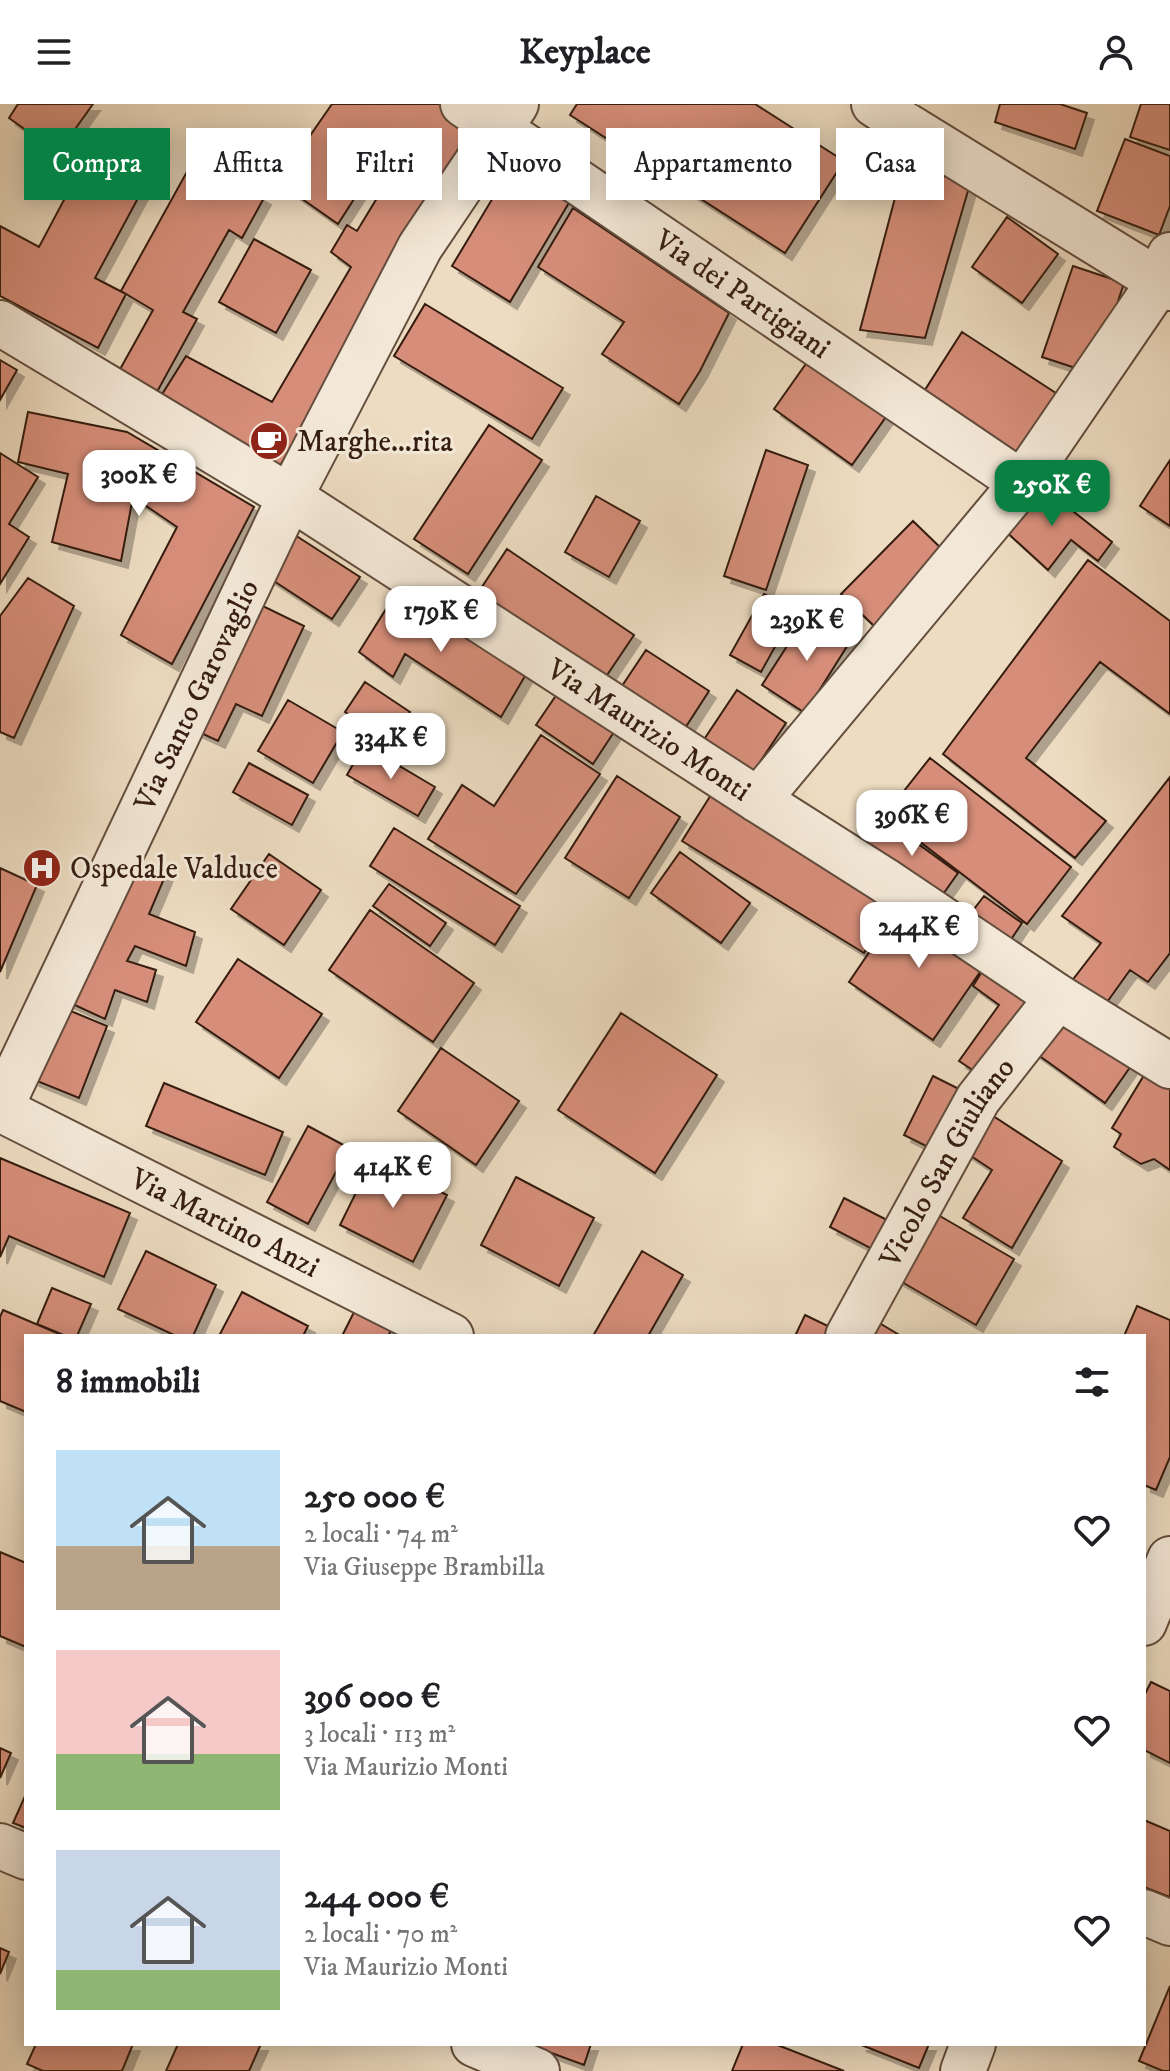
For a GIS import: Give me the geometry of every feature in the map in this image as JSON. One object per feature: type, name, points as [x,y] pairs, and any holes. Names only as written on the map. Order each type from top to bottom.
[{"type":"street","name":"Via dei Partigiani","points":[[463,104],[508,116],[1022,483]]},
{"type":"street","points":[[758,800],[1022,483],[1167,275],[874,104]]},
{"type":"street","name":"Via Santo Garovaglio","points":[[0,1109],[290,497],[420,247],[508,116]]},
{"type":"street","name":"Via Maurizio Monti","points":[[0,323],[290,497],[884,880],[1058,997],[1170,1066]]},
{"type":"street","name":"Vicolo San Giuliano","points":[[849,1334],[978,1099],[1058,997]]},
{"type":"street","name":"Via Martino Anzi","points":[[0,1109],[447,1334]]},
{"type":"street","points":[[1146,1618],[1170,1559]]},
{"type":"street","points":[[0,1846],[24,1856]]},
{"type":"street","points":[[1146,1913],[1170,1923]]},
{"type":"street","points":[[479,2046],[535,2070]]},
{"type":"street","points":[[963,2071],[972,2046]]},
{"type":"building","points":[[18,104],[93,104],[76,128],[24,129],[9,118]]},
{"type":"building","points":[[332,104],[444,104],[480,128],[458,128],[458,181],[276,472],[156,404],[186,356],[272,402],[351,267],[331,252],[347,225],[357,231],[376,200],[442,200],[442,128],[327,128],[327,200],[353,200],[338,224],[304,200],[311,200],[311,134]]},
{"type":"building","points":[[577,104],[755,104],[792,128],[606,128],[606,138],[570,115]]},
{"type":"building","points":[[1000,104],[1060,104],[1087,113],[1075,149],[995,122]]},
{"type":"building","points":[[1141,104],[1170,104],[1170,150],[1130,137]]},
{"type":"building","points":[[1125,139],[1170,156],[1170,206],[1159,235],[1097,211]]},
{"type":"building","points":[[820,146],[836,156],[836,173],[820,198]]},
{"type":"building","points":[[186,173],[186,200],[263,200],[242,238],[229,230],[183,312],[197,319],[152,401],[114,380],[153,310],[121,291]]},
{"type":"building","points":[[944,176],[970,184],[925,338],[860,330],[894,200],[944,200]]},
{"type":"building","points":[[64,200],[137,200],[95,278],[126,294],[98,348],[0,296],[0,226],[39,247]]},
{"type":"building","points":[[492,200],[571,200],[510,302],[452,266]]},
{"type":"building","points":[[702,200],[819,200],[785,253]]},
{"type":"building","points":[[573,208],[729,313],[700,371],[679,404],[602,354],[624,322],[538,267]]},
{"type":"building","points":[[1007,217],[1058,254],[1022,303],[972,267]]},
{"type":"building","points":[[254,239],[311,270],[276,333],[219,302]]},
{"type":"building","points":[[1073,266],[1124,283],[1094,374],[1042,357]]},
{"type":"building","points":[[425,304],[563,388],[532,439],[394,356]]},
{"type":"building","points":[[962,332],[1062,397],[1023,457],[923,393]]},
{"type":"building","points":[[815,351],[893,407],[852,465],[774,409]]},
{"type":"building","points":[[0,360],[17,370],[0,400]]},
{"type":"building","points":[[28,412],[127,432],[254,507],[172,664],[121,635],[177,527],[133,497],[121,561],[52,542],[68,474],[18,462]]},
{"type":"building","points":[[489,425],[542,460],[468,574],[414,539]]},
{"type":"building","points":[[766,450],[808,465],[766,590],[724,576]]},
{"type":"building","points":[[0,453],[38,477],[9,524],[29,537],[0,584]]},
{"type":"building","points":[[1170,460],[1170,526],[1140,506]]},
{"type":"building","points":[[1036,482],[1112,542],[1098,561],[1071,540],[1048,570],[1001,527]]},
{"type":"building","points":[[596,496],[640,521],[609,577],[565,552]]},
{"type":"building","points":[[913,521],[947,554],[875,627],[841,594]]},
{"type":"building","points":[[284,528],[360,577],[332,619],[257,570]]},
{"type":"building","points":[[507,549],[634,635],[599,687],[472,602]]},
{"type":"building","points":[[1088,560],[1170,621],[1170,714],[1100,662],[1026,758],[1106,821],[1075,858],[943,754]]},
{"type":"building","points":[[28,578],[74,606],[14,738],[0,732],[0,616]]},
{"type":"building","points":[[398,590],[525,676],[501,717],[405,654],[393,677],[359,652]]},
{"type":"building","points":[[764,594],[795,611],[761,672],[730,655]]},
{"type":"building","points":[[244,597],[304,626],[262,716],[236,704],[218,741],[184,725]]},
{"type":"building","points":[[809,612],[851,640],[805,713],[762,685]]},
{"type":"building","points":[[646,650],[709,691],[678,739],[614,698]]},
{"type":"building","points":[[365,682],[410,712],[391,742],[345,712]]},
{"type":"building","points":[[737,690],[786,723],[746,783],[697,750]]},
{"type":"building","points":[[557,694],[614,732],[593,764],[536,725]]},
{"type":"building","points":[[288,700],[343,732],[313,783],[258,751]]},
{"type":"building","points":[[541,735],[600,774],[516,894],[428,839],[462,785],[494,806]]},
{"type":"building","points":[[364,745],[435,787],[418,816],[347,775]]},
{"type":"building","points":[[930,758],[1071,867],[1027,924],[885,815]]},
{"type":"building","points":[[249,763],[308,795],[292,825],[233,792]]},
{"type":"building","points":[[617,776],[680,817],[629,898],[565,858]]},
{"type":"building","points":[[1170,777],[1170,953],[1148,982],[1130,970],[1105,1005],[1071,982],[1101,943],[1062,916]]},
{"type":"building","points":[[714,790],[897,901],[864,953],[682,841]]},
{"type":"building","points":[[884,819],[958,873],[941,897],[866,843]]},
{"type":"building","points":[[394,828],[520,906],[495,945],[370,866]]},
{"type":"building","points":[[680,852],[750,903],[721,943],[651,893]]},
{"type":"building","points":[[269,854],[321,890],[284,945],[231,909]]},
{"type":"building","points":[[127,857],[166,874],[149,914],[195,932],[186,966],[135,946],[127,961],[156,970],[147,1002],[115,990],[105,1019],[66,1001]]},
{"type":"building","points":[[0,868],[37,885],[0,972]]},
{"type":"building","points":[[389,884],[446,923],[430,946],[373,906]]},
{"type":"building","points":[[984,896],[1022,923],[1010,941],[971,913]]},
{"type":"building","points":[[904,901],[989,959],[933,1040],[849,982]]},
{"type":"building","points":[[370,910],[474,983],[433,1042],[329,970]]},
{"type":"building","points":[[238,959],[322,1014],[279,1078],[196,1022]]},
{"type":"building","points":[[990,959],[1047,1000],[986,1079],[959,1061],[999,1005],[973,986]]},
{"type":"building","points":[[61,1007],[107,1026],[79,1098],[32,1079]]},
{"type":"building","points":[[1062,1012],[1133,1063],[1105,1103],[1034,1052]]},
{"type":"building","points":[[621,1013],[717,1075],[655,1173],[558,1110]]},
{"type":"building","points":[[441,1048],[519,1101],[476,1165],[398,1111]]},
{"type":"building","points":[[1146,1072],[1170,1088],[1170,1170],[1154,1159],[1141,1164],[1114,1147],[1121,1134],[1112,1128]]},
{"type":"building","points":[[933,1076],[965,1092],[936,1151],[904,1135]]},
{"type":"building","points":[[164,1083],[283,1132],[265,1175],[146,1126]]},
{"type":"building","points":[[984,1110],[1062,1161],[1012,1248],[963,1218],[992,1170],[959,1148]]},
{"type":"building","points":[[308,1126],[349,1148],[308,1224],[267,1202]]},
{"type":"building","points":[[0,1158],[130,1213],[104,1277],[9,1236],[0,1257]]},
{"type":"building","points":[[373,1158],[447,1195],[413,1262],[340,1225]]},
{"type":"building","points":[[516,1177],[594,1218],[559,1286],[481,1245]]},
{"type":"building","points":[[844,1198],[887,1220],[872,1249],[830,1227]]},
{"type":"building","points":[[933,1212],[1014,1259],[976,1325],[895,1278]]},
{"type":"building","points":[[146,1251],[216,1285],[194,1334],[172,1334],[118,1309]]},
{"type":"building","points":[[642,1251],[683,1275],[649,1334],[594,1334]]},
{"type":"building","points":[[52,1288],[91,1304],[78,1334],[61,1334],[37,1324]]},
{"type":"building","points":[[242,1292],[308,1326],[304,1334],[220,1334]]},
{"type":"building","points":[[358,1304],[395,1323],[389,1334],[343,1334]]},
{"type":"building","points":[[1137,1306],[1170,1320],[1170,1457],[1156,1490],[1146,1486],[1146,1334],[1125,1334]]},
{"type":"building","points":[[3,1310],[59,1334],[24,1334],[24,1411],[0,1401],[0,1317]]},
{"type":"building","points":[[805,1315],[832,1328],[830,1334],[796,1334]]},
{"type":"building","points":[[866,1315],[898,1334],[854,1334]]},
{"type":"building","points":[[0,1552],[24,1562],[24,1646],[0,1636]]},
{"type":"building","points":[[1151,1682],[1170,1691],[1170,1763],[1146,1751],[1146,1692]]},
{"type":"building","points":[[0,1748],[11,1753],[0,1778]]},
{"type":"building","points":[[24,1798],[24,1827],[13,1823]]},
{"type":"building","points":[[1146,1821],[1170,1831],[1170,1897],[1146,1888]]},
{"type":"building","points":[[0,1948],[9,1952],[0,1974]]},
{"type":"building","points":[[1170,1986],[1170,2071],[1139,2061]]},
{"type":"building","points":[[35,2046],[132,2046],[122,2071],[43,2071],[27,2064]]},
{"type":"building","points":[[177,2046],[260,2046],[249,2071],[166,2071]]},
{"type":"building","points":[[532,2046],[590,2046],[584,2065]]},
{"type":"building","points":[[742,2046],[780,2046],[844,2071],[732,2071]]},
{"type":"building","points":[[864,2046],[928,2046],[919,2068]]},
{"type":"place","name":"Marghe…rita","points":[[269,441]]},
{"type":"place","name":"Ospedale Valduce","points":[[42,868]]}]
